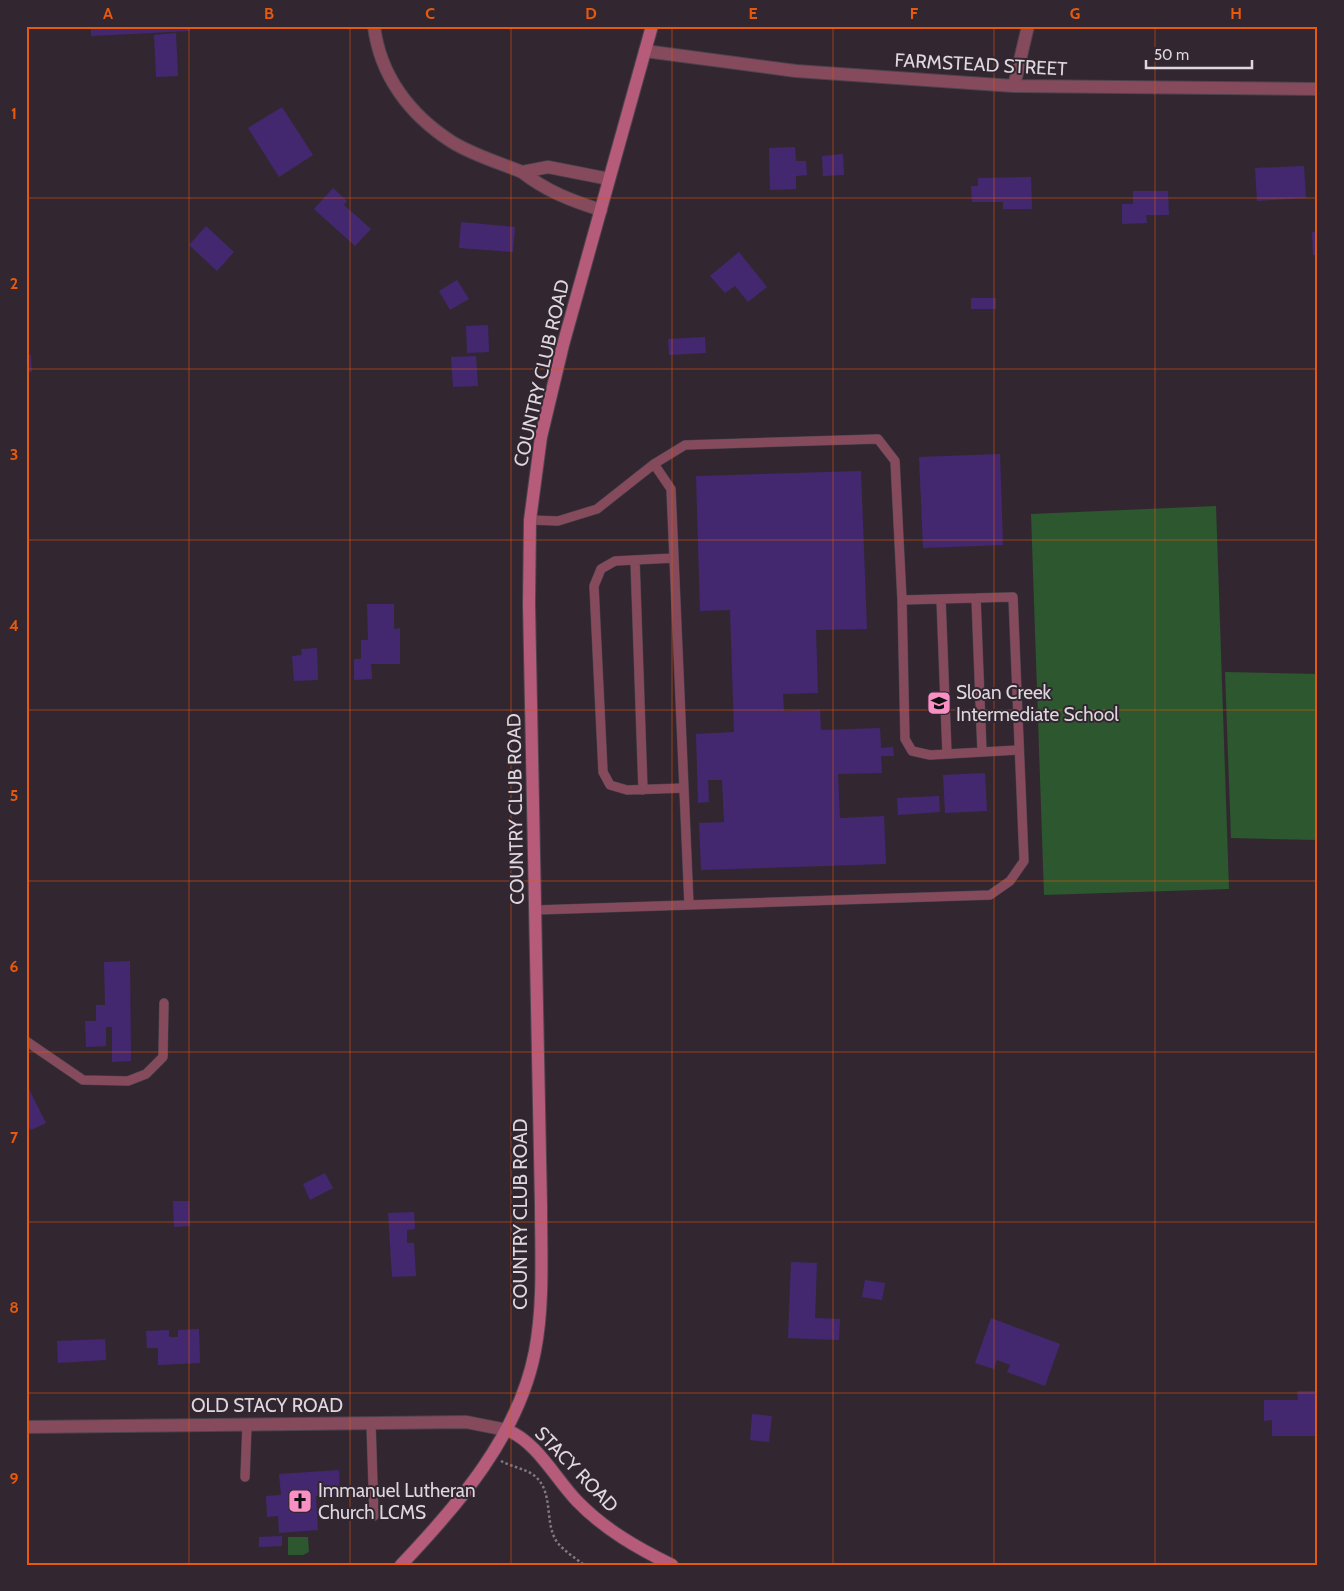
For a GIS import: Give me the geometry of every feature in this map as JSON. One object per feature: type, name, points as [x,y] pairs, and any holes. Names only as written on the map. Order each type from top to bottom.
[{"type":"main road","name":"COUNTRY CLUB ROAD","points":[[401,1565],[440,1523],[507,1430],[528,1379],[535,1350],[541,1284],[536,910],[528,598],[530,520],[541,437],[562,345],[652,26]]},
{"type":"main road","name":"STACY ROAD","points":[[507,1430],[528,1443],[578,1502],[610,1529],[639,1549],[672,1565]]},
{"type":"street","points":[[374,26],[375,42],[389,79],[421,119],[453,142],[522,172],[538,184],[564,197],[601,210]]},
{"type":"street","points":[[1014,86],[1028,26]]},
{"type":"street","name":"FARMSTEAD STREET","points":[[645,52],[796,71],[1014,86],[1318,89]]},
{"type":"street","points":[[522,172],[548,168],[609,179]]},
{"type":"street","name":"OLD STACY ROAD","points":[[26,1427],[466,1422],[507,1430]]},
{"type":"lane","points":[[530,520],[558,521],[597,509],[654,464],[685,444],[878,439],[895,461],[902,600],[905,739],[912,752],[930,755],[1020,750]]},
{"type":"lane","points":[[654,464],[671,489],[689,905]]},
{"type":"lane","points":[[674,558],[615,561],[601,569],[594,586],[603,772],[610,785],[627,790],[684,788]]},
{"type":"lane","points":[[635,560],[643,790]]},
{"type":"lane","points":[[536,910],[990,895],[1010,881],[1024,860],[1013,597],[902,600]]},
{"type":"lane","points":[[976,598],[982,752]]},
{"type":"lane","points":[[941,599],[947,754]]},
{"type":"lane","points":[[26,1041],[83,1080],[128,1081],[146,1074],[163,1057],[164,1003]]},
{"type":"lane","points":[[371,1423],[374,1516]]},
{"type":"lane","points":[[245,1477],[247,1425]]},
{"type":"path","points":[[490,1455],[535,1476],[547,1496],[550,1522],[558,1542],[584,1565]]},
{"type":"green space","points":[[1216,506],[1229,889],[1044,895],[1031,514]]},
{"type":"green space","points":[[1225,672],[1318,674],[1318,840],[1231,838]]},
{"type":"green space","points":[[288,1537],[308,1537],[309,1552],[303,1555],[288,1555]]},
{"type":"building","points":[[91,26],[189,26],[189,31],[91,36]]},
{"type":"building","points":[[176,33],[178,76],[156,77],[154,35]]},
{"type":"building","points":[[282,107],[313,155],[279,177],[248,128]]},
{"type":"building","points":[[795,147],[796,161],[806,161],[807,175],[796,176],[796,189],[770,190],[769,148]]},
{"type":"building","points":[[843,154],[844,175],[823,176],[822,156]]},
{"type":"building","points":[[1304,166],[1306,198],[1257,201],[1255,168]]},
{"type":"building","points":[[1031,177],[1032,209],[1003,209],[1003,202],[972,202],[971,186],[978,186],[978,178]]},
{"type":"building","points":[[333,188],[347,201],[344,205],[371,229],[355,246],[314,209]]},
{"type":"building","points":[[1133,191],[1168,191],[1169,215],[1146,215],[1147,223],[1122,224],[1122,204],[1133,204]]},
{"type":"building","points":[[461,222],[515,227],[513,252],[459,248]]},
{"type":"building","points":[[206,226],[234,252],[217,271],[189,245]]},
{"type":"building","points":[[1312,232],[1318,232],[1318,255],[1313,255]]},
{"type":"building","points":[[739,252],[767,287],[748,302],[735,286],[725,293],[710,276]]},
{"type":"building","points":[[457,280],[469,299],[450,310],[439,291]]},
{"type":"building","points":[[971,298],[996,298],[996,309],[971,309]]},
{"type":"building","points":[[488,325],[489,352],[467,353],[466,326]]},
{"type":"building","points":[[705,337],[706,353],[669,355],[668,339]]},
{"type":"building","points":[[26,355],[31,355],[32,372],[26,372]]},
{"type":"building","points":[[476,356],[478,386],[453,387],[451,357]]},
{"type":"building","points":[[1000,454],[1003,545],[923,548],[919,457]]},
{"type":"building","points":[[861,471],[867,629],[816,630],[818,693],[783,694],[784,711],[820,710],[821,730],[880,728],[881,748],[893,747],[894,756],[881,756],[882,773],[838,774],[840,818],[884,816],[886,864],[701,870],[699,823],[724,822],[722,780],[708,780],[709,802],[698,803],[696,734],[734,732],[730,610],[700,611],[696,476]]},
{"type":"building","points":[[367,604],[394,604],[394,629],[400,628],[400,664],[371,664],[372,679],[354,680],[354,659],[361,659],[361,640],[368,640]]},
{"type":"building","points":[[317,648],[318,680],[294,681],[292,656],[302,655],[301,649]]},
{"type":"building","points":[[985,773],[987,811],[945,813],[943,775]]},
{"type":"building","points":[[939,796],[940,812],[898,815],[897,798]]},
{"type":"building","points":[[130,961],[131,1061],[112,1062],[112,1027],[106,1027],[106,1046],[86,1047],[85,1021],[96,1021],[96,1005],[105,1005],[104,962]]},
{"type":"building","points":[[29,1089],[46,1123],[31,1130],[26,1125],[26,1090]]},
{"type":"building","points":[[325,1173],[333,1188],[310,1200],[303,1184]]},
{"type":"building","points":[[173,1201],[189,1201],[190,1226],[174,1227]]},
{"type":"building","points":[[414,1212],[415,1229],[407,1230],[407,1243],[414,1243],[416,1276],[392,1277],[388,1213]]},
{"type":"building","points":[[791,1262],[817,1263],[815,1318],[840,1319],[839,1340],[788,1338]]},
{"type":"building","points":[[865,1280],[885,1283],[882,1300],[862,1297]]},
{"type":"building","points":[[991,1318],[1060,1344],[1045,1386],[1007,1372],[1010,1365],[997,1360],[994,1369],[975,1363]]},
{"type":"building","points":[[199,1329],[200,1363],[158,1365],[158,1348],[147,1348],[146,1331],[169,1330],[169,1337],[178,1337],[178,1330]]},
{"type":"building","points":[[105,1339],[106,1360],[58,1363],[57,1341]]},
{"type":"building","points":[[1297,1391],[1318,1391],[1318,1436],[1272,1436],[1272,1420],[1264,1421],[1264,1400],[1298,1400]]},
{"type":"building","points":[[752,1414],[772,1416],[769,1442],[750,1440]]},
{"type":"building","points":[[339,1470],[340,1495],[316,1496],[318,1530],[279,1533],[278,1516],[267,1517],[266,1496],[281,1495],[279,1474]]},
{"type":"building","points":[[282,1536],[282,1546],[259,1547],[259,1537]]},
{"type":"place","name":"Sloan Creek Intermediate School","points":[[939,703]]},
{"type":"place","name":"Immanuel Lutheran Church LCMS","points":[[300,1501]]}]
